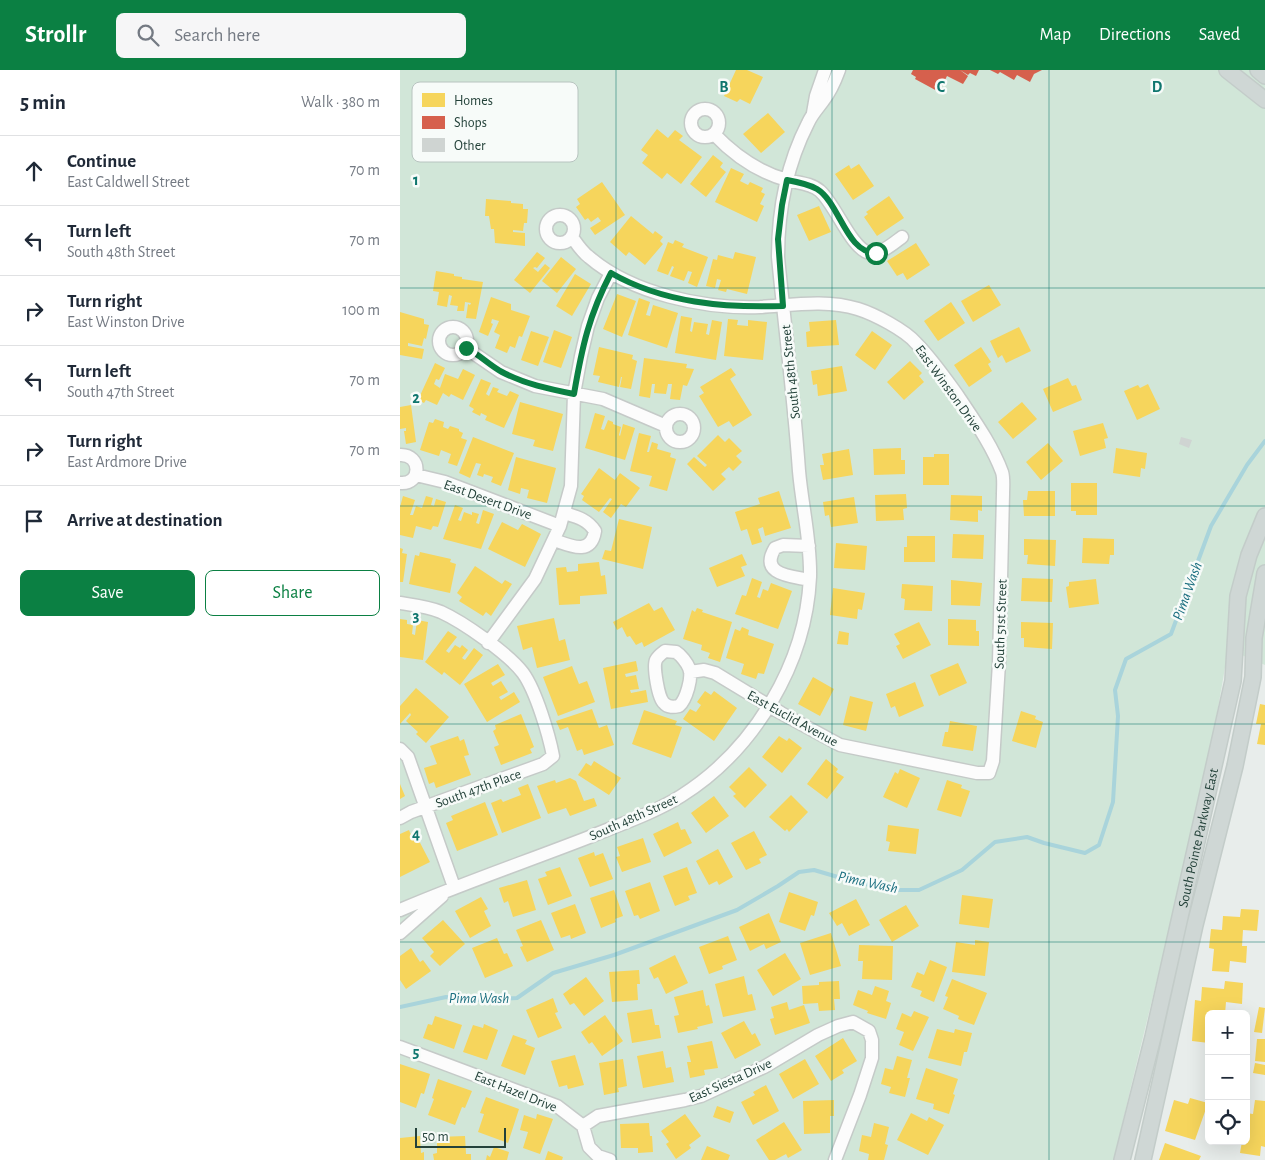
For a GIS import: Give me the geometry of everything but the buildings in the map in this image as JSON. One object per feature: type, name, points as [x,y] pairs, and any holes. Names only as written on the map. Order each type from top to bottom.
[{"type":"main road","points":[[1258,70],[1265,76]]},
{"type":"main road","points":[[1230,72],[1261,96]]},
{"type":"main road","name":"South Pointe Parkway East","points":[[1122,1160],[1154,1037],[1216,761],[1233,676],[1238,596],[1249,555],[1265,516]]},
{"type":"main road","name":"South Pointe Parkway East","points":[[1143,1160],[1195,926],[1235,766],[1253,677],[1254,638],[1265,573]]},
{"type":"main road","points":[[1216,761],[1235,766]]},
{"type":"street","name":"South 48th Street","points":[[813,113],[816,96],[826,70]]},
{"type":"street","name":"South 48th Street","points":[[400,910],[454,887],[536,858],[612,828],[681,796],[708,776],[742,744],[761,719],[779,686],[797,645],[804,621],[810,580],[809,546],[801,486],[778,239],[787,180],[797,146],[813,113],[834,85],[839,70]]},
{"type":"street","points":[[714,134],[728,150],[747,163],[787,180],[806,184],[819,190],[834,208],[860,249],[868,253],[876,253],[902,237]]},
{"type":"street","name":"East Winston Drive","points":[[572,237],[587,256],[611,273],[627,282],[651,291],[710,304],[745,307],[841,304],[859,309],[884,320],[915,341],[949,384],[972,416],[1002,474]]},
{"type":"street","points":[[400,603],[439,611],[458,621],[488,643],[535,579],[560,526],[571,486],[574,394],[588,326],[598,298],[611,273]]},
{"type":"street","points":[[466,348],[476,353],[501,372],[535,386],[603,399],[666,426]]},
{"type":"street","points":[[400,455],[409,456],[416,462],[417,467],[416,476],[409,482],[400,483]]},
{"type":"street","name":"South 51st Street","points":[[989,773],[993,761],[999,667],[1004,494],[1002,474]]},
{"type":"street","name":"East Desert Drive","points":[[416,476],[445,482],[560,526]]},
{"type":"street","points":[[554,540],[583,548],[594,537],[595,530],[589,522],[564,513]]},
{"type":"street","points":[[809,546],[783,545],[775,548],[770,555],[770,564],[774,570],[810,580]]},
{"type":"street","name":"South 47th Place","points":[[400,818],[543,764],[554,756],[532,689],[524,674],[509,658],[488,643]]},
{"type":"street","name":"East Euclid Avenue","points":[[690,672],[704,670],[714,673],[840,745],[977,773],[989,773]]},
{"type":"street","points":[[400,748],[408,757],[454,887]]},
{"type":"street","name":"South 48th Street","points":[[400,932],[454,887]]},
{"type":"street","name":"East Siesta Drive","points":[[583,1126],[598,1116],[700,1096],[764,1067],[818,1035],[853,1022],[869,1030],[872,1040],[872,1058],[835,1160]]},
{"type":"street","name":"East Hazel Drive","points":[[400,1047],[557,1106],[583,1126]]},
{"type":"street","points":[[583,1126],[589,1147],[598,1156],[610,1160]]},
{"type":"green space","points":[[400,70],[1265,70],[1265,665],[1228,649],[1217,714],[1190,842],[1114,1160],[400,1160]]},
{"type":"waterway","name":"Pima Wash","points":[[400,1007],[446,997],[471,1000],[517,998],[553,973],[614,955],[737,910],[799,872],[814,870],[892,890],[919,890],[962,870],[995,842],[1027,837],[1085,853],[1099,845],[1113,802],[1118,716],[1115,690],[1126,659],[1171,634],[1211,526],[1247,465],[1265,441]]},
{"type":"route","points":[[466,348],[476,353],[501,372],[535,386],[574,394],[588,326],[598,298],[611,273],[627,282],[651,291],[678,298],[710,304],[745,307],[783,306],[778,239],[787,180],[806,184],[819,190],[834,208],[860,249],[868,253],[876,253]]}]
